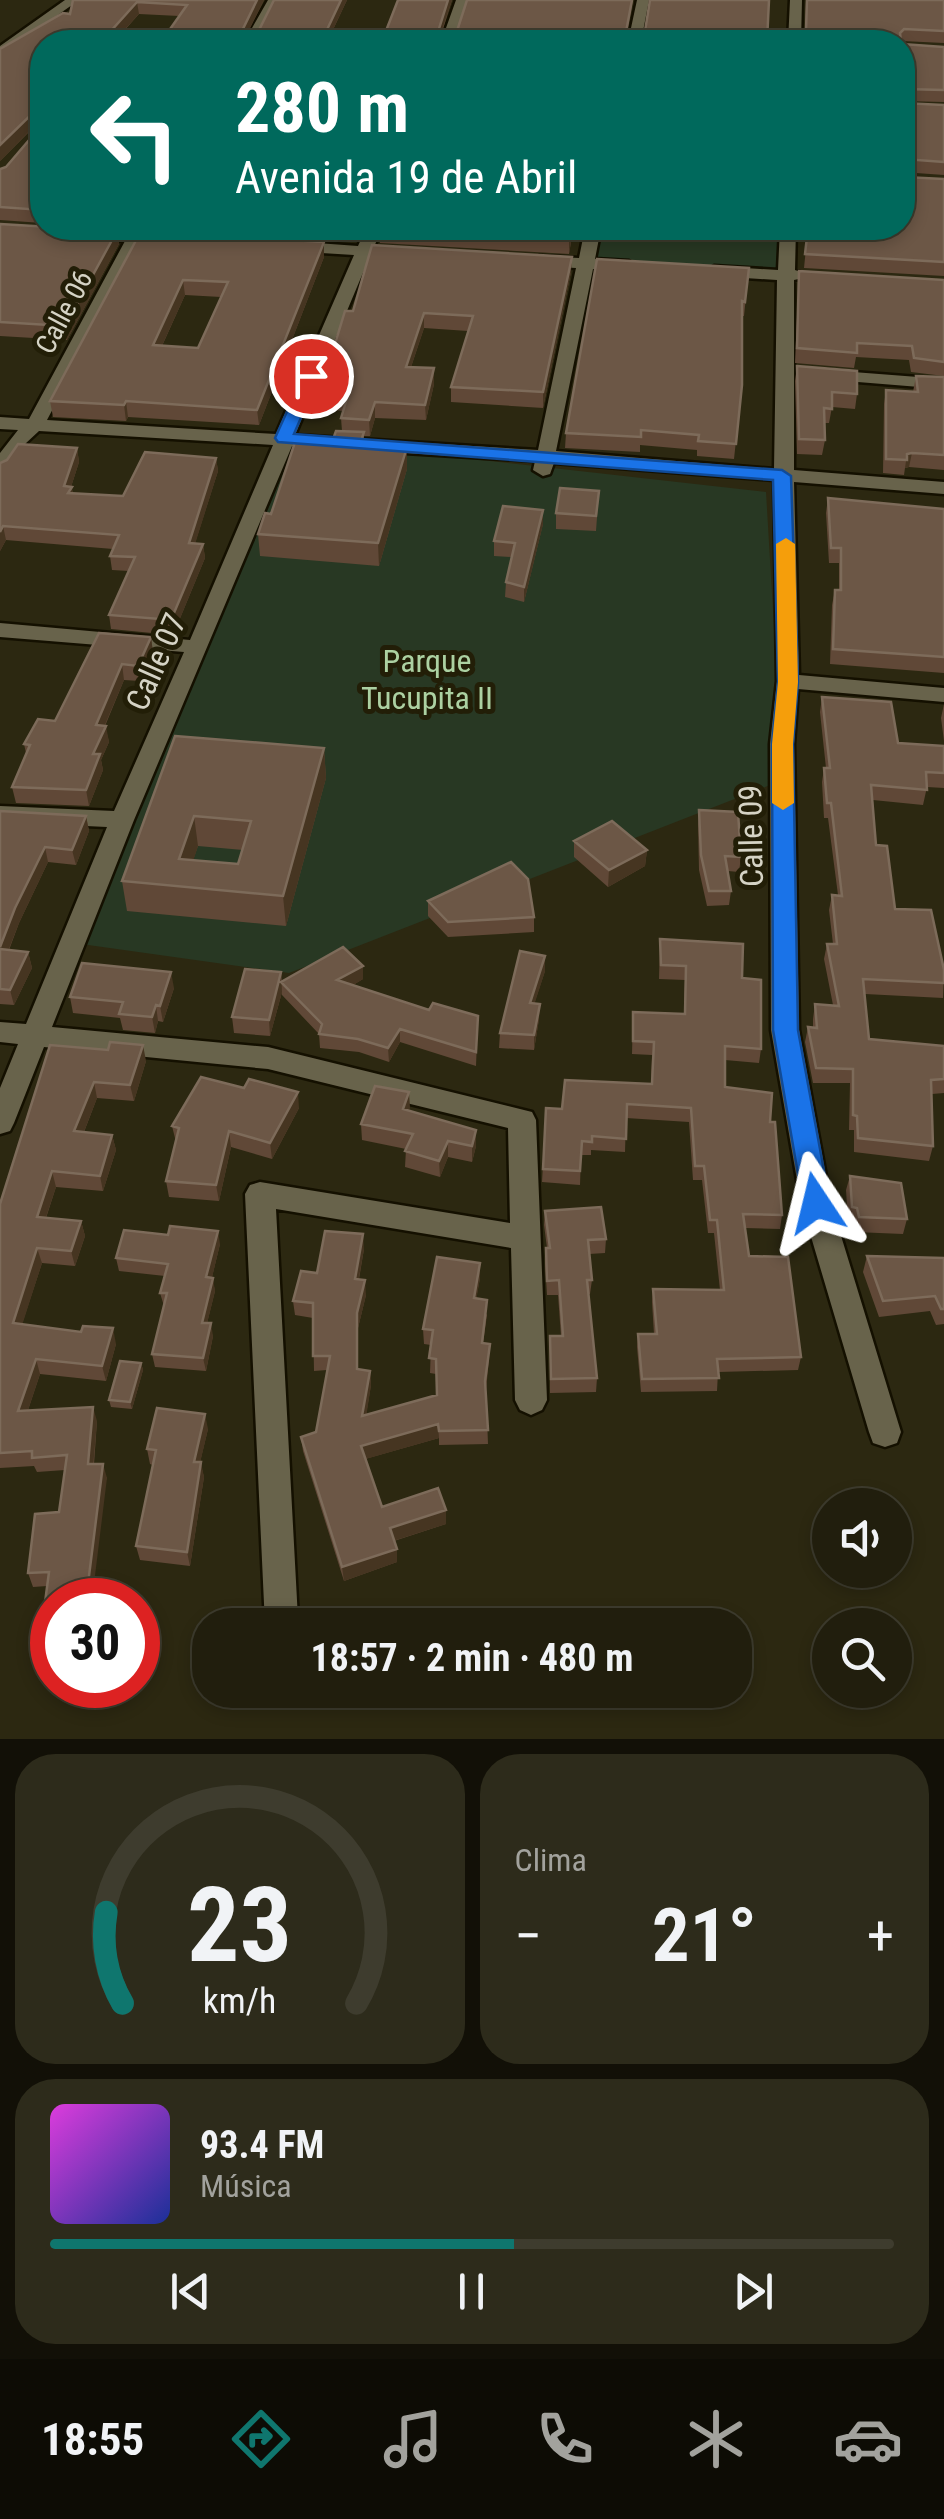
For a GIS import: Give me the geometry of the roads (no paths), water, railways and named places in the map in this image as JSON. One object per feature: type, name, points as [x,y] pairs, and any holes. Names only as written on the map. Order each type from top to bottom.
[{"type":"street","points":[[31,30],[74,0]]},
{"type":"street","points":[[257,30],[274,0]]},
{"type":"street","points":[[451,30],[462,0]]},
{"type":"street","points":[[636,30],[642,0]]},
{"type":"street","points":[[795,30],[796,0]]},
{"type":"street","points":[[0,52],[30,31]]},
{"type":"street","name":"Calle 06","points":[[0,468],[9,439],[35,424],[133,240]]},
{"type":"street","name":"Calle 07","points":[[0,1123],[122,820],[199,647],[369,240]]},
{"type":"street","points":[[544,463],[591,240]]},
{"type":"street","name":"Calle 09","points":[[788,240],[782,371],[788,682],[782,744],[785,1030],[816,1203],[886,1432]]},
{"type":"street","points":[[268,245],[401,253]]},
{"type":"street","points":[[512,260],[641,267]]},
{"type":"street","points":[[696,270],[827,278]]},
{"type":"street","points":[[782,371],[944,384]]},
{"type":"street","points":[[0,422],[783,482],[944,488]]},
{"type":"street","points":[[9,439],[283,445]]},
{"type":"street","points":[[783,482],[944,502]]},
{"type":"street","points":[[0,630],[199,647]]},
{"type":"street","points":[[788,682],[944,696]]},
{"type":"street","points":[[0,814],[122,820]]},
{"type":"street","points":[[0,1032],[268,1058],[522,1120],[530,1400]]},
{"type":"street","points":[[279,1608],[260,1194],[526,1238]]},
{"type":"park label","name":"Parque Tucupita II","points":[[427,680]]}]
